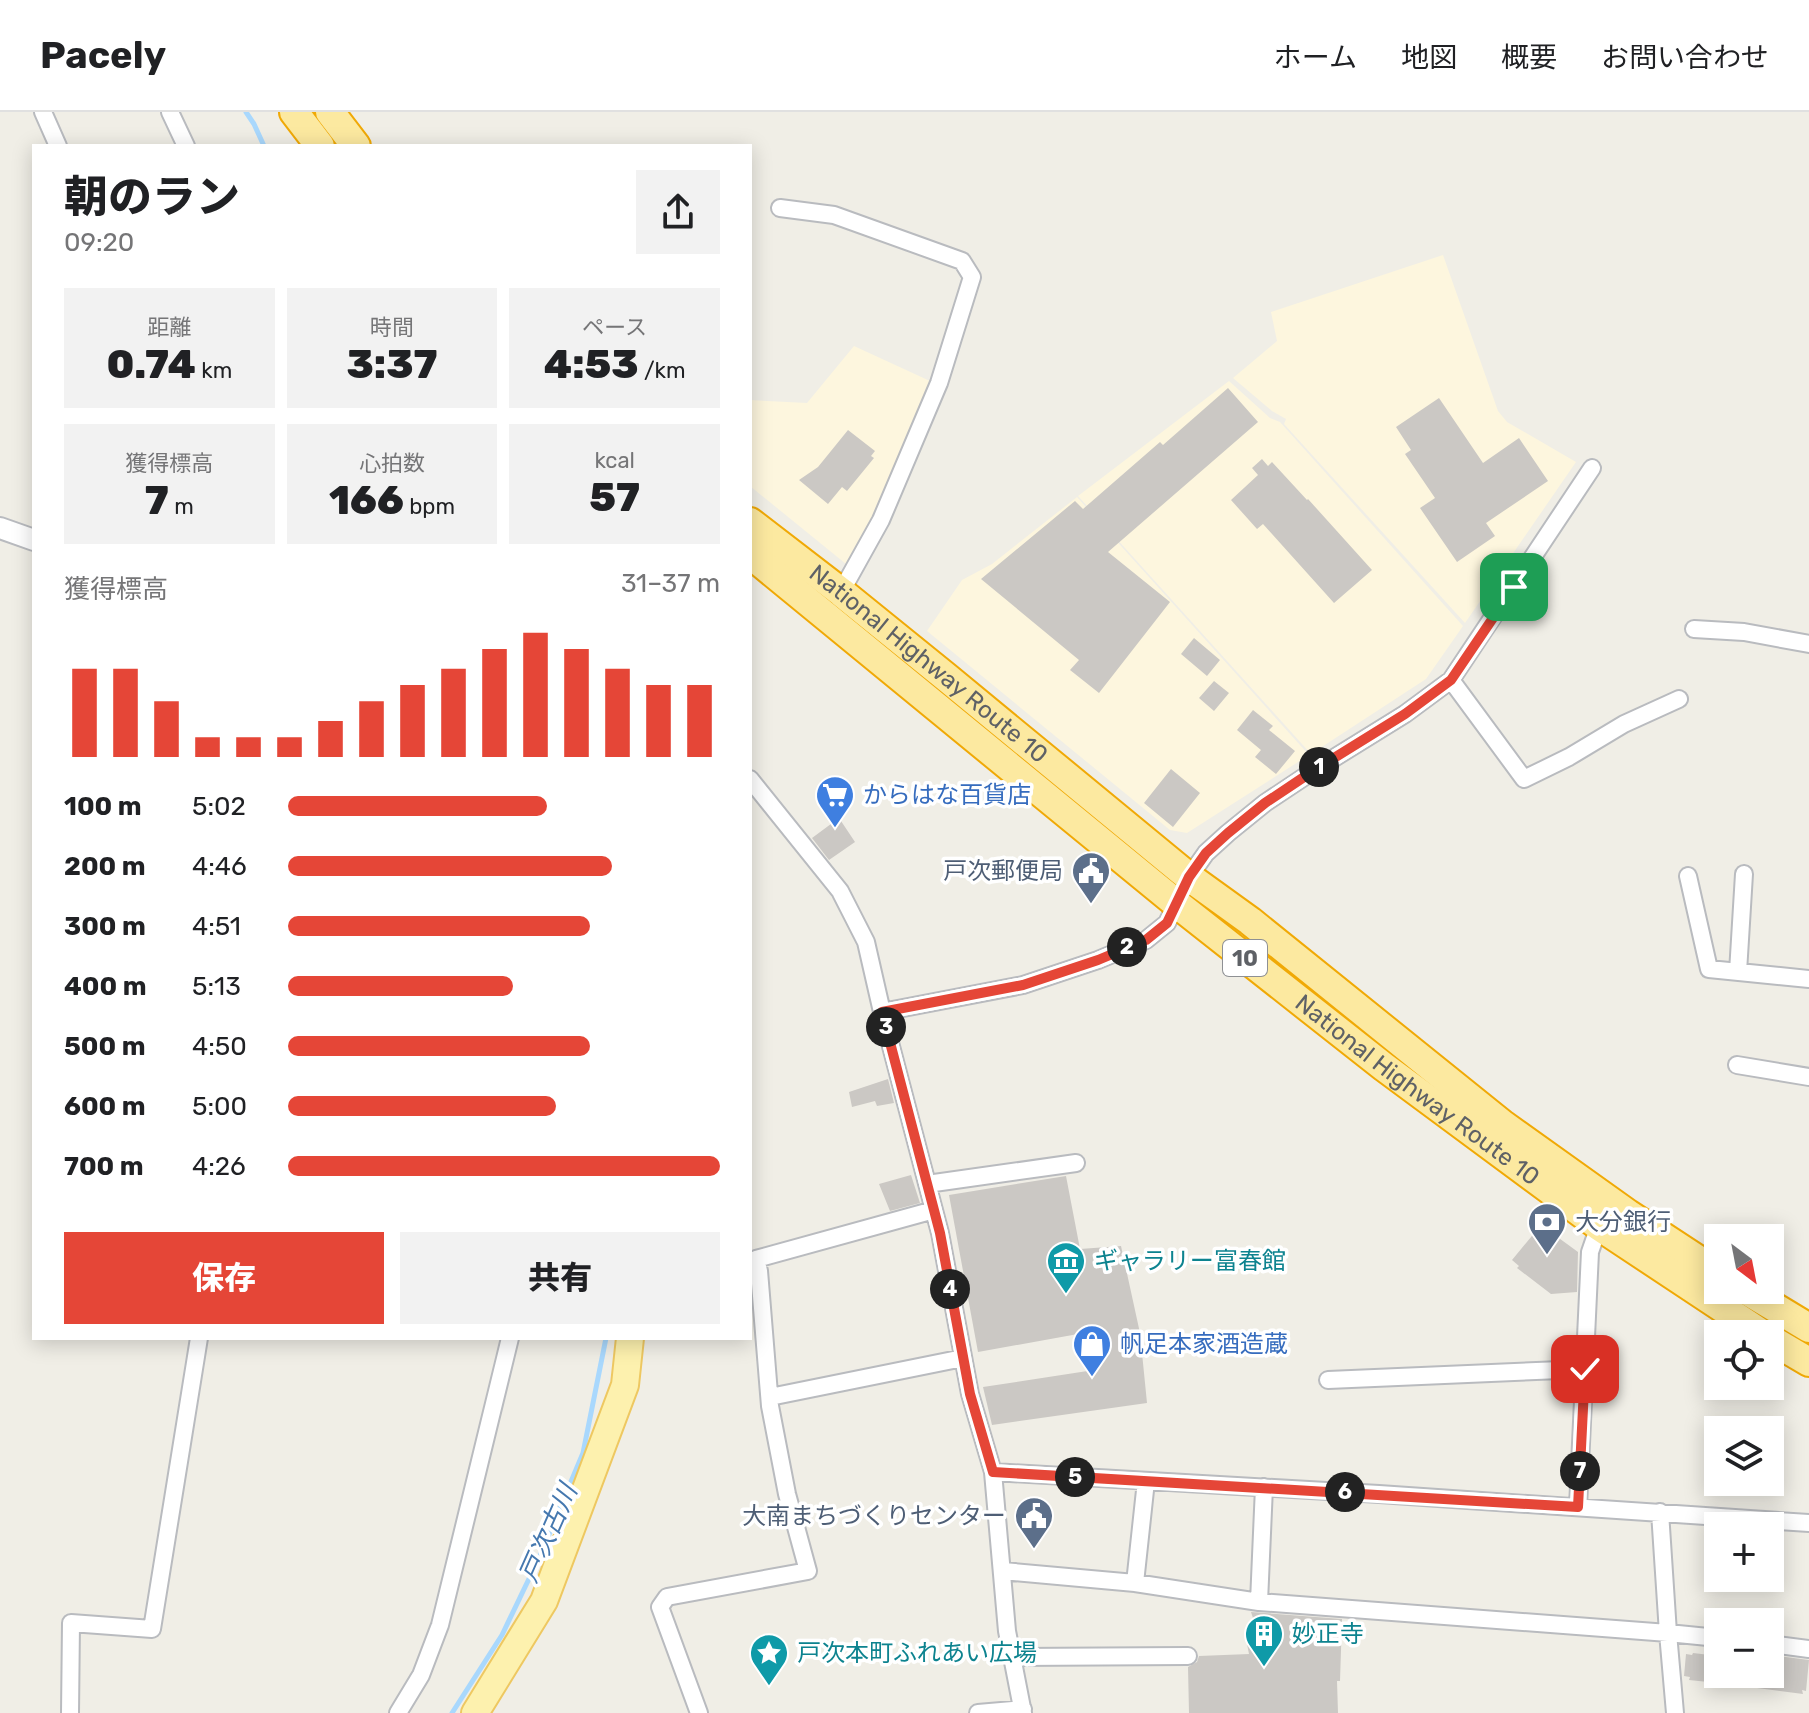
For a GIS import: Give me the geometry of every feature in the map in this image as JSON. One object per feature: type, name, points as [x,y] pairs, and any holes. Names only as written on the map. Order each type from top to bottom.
[{"type":"highway","points":[[294,112],[318,144]]},
{"type":"highway","points":[[330,112],[354,144]]},
{"type":"highway","name":"National Highway Route 10","points":[[752,524],[841,592],[1189,877],[1250,921],[1502,1124],[1607,1215],[1744,1320]]},
{"type":"highway","name":"National Highway Route 10","points":[[752,556],[1177,904],[1384,1067],[1607,1215],[1704,1266]]},
{"type":"highway","points":[[1769,1304],[1809,1328]]},
{"type":"highway","points":[[1784,1347],[1809,1362]]},
{"type":"main road","points":[[475,1713],[544,1601],[625,1385],[630,1340]]},
{"type":"street","points":[[43,112],[57,144]]},
{"type":"street","points":[[170,112],[185,144]]},
{"type":"street","points":[[780,208],[834,215],[962,261],[972,277],[939,383],[881,520],[841,592]]},
{"type":"street","points":[[882,1012],[1023,985],[1146,940],[1167,923],[1189,877],[1206,853],[1265,803],[1405,714],[1451,680],[1592,468]]},
{"type":"street","points":[[0,528],[32,539]]},
{"type":"street","points":[[1694,629],[1744,632],[1809,644]]},
{"type":"street","points":[[1451,680],[1524,779],[1569,757],[1624,724],[1679,699]]},
{"type":"street","points":[[752,781],[840,891],[866,942],[940,1233],[970,1394],[993,1472],[1007,1631],[1023,1711],[978,1713]]},
{"type":"street","points":[[1738,972],[1744,874]]},
{"type":"street","points":[[1688,876],[1709,969],[1809,979]]},
{"type":"street","points":[[1737,1065],[1809,1077]]},
{"type":"street","points":[[927,1184],[1076,1163]]},
{"type":"street","points":[[699,1713],[660,1607],[667,1597],[808,1571],[787,1494],[770,1397],[756,1259],[934,1210]]},
{"type":"street","points":[[1578,1507],[1590,1252],[1607,1215]]},
{"type":"street","points":[[70,1713],[71,1623],[152,1629],[199,1340]]},
{"type":"street","points":[[398,1713],[421,1675],[440,1625],[510,1340]]},
{"type":"street","points":[[770,1397],[963,1358]]},
{"type":"street","points":[[1328,1380],[1585,1369]]},
{"type":"street","points":[[993,1472],[1809,1523]]},
{"type":"street","points":[[1135,1583],[1146,1481]]},
{"type":"street","points":[[1259,1602],[1264,1487]]},
{"type":"street","points":[[1660,1512],[1675,1713]]},
{"type":"street","points":[[1003,1571],[1135,1583],[1259,1602],[1704,1637]]},
{"type":"street","points":[[1784,1646],[1809,1649]]},
{"type":"street","points":[[1012,1657],[1188,1656]]},
{"type":"shaded area","points":[[1443,255],[1498,411],[1507,422],[1576,462],[1465,623],[1284,424],[1286,419],[1233,378],[1277,341],[1271,312]]},
{"type":"shaded area","points":[[854,346],[930,381],[879,504],[846,564],[752,488],[752,400],[807,403]]},
{"type":"shaded area","points":[[1229,381],[1270,418],[1280,422],[1463,626],[1426,679],[1311,754],[1078,496]]},
{"type":"shaded area","points":[[1077,497],[1309,755],[1187,833],[1170,830],[927,631],[962,580],[992,564]]},
{"type":"building","points":[[1228,388],[1258,422],[1108,552],[1170,602],[1099,693],[1070,670],[1079,660],[981,579],[1075,501],[1083,509]]},
{"type":"building","points":[[1439,398],[1483,463],[1519,438],[1548,481],[1486,523],[1495,536],[1457,562],[1420,508],[1435,498],[1405,454],[1411,450],[1396,427]]},
{"type":"building","points":[[848,430],[875,451],[871,456],[874,458],[847,491],[842,487],[828,504],[799,480],[818,467]]},
{"type":"building","points":[[1262,459],[1268,466],[1272,462],[1372,570],[1334,603],[1263,524],[1257,529],[1231,500],[1258,475],[1252,468]]},
{"type":"building","points":[[1194,638],[1220,660],[1207,676],[1181,654]]},
{"type":"building","points":[[1214,681],[1229,693],[1214,711],[1199,698]]},
{"type":"building","points":[[1253,710],[1273,726],[1269,730],[1295,751],[1276,774],[1255,757],[1261,750],[1237,730]]},
{"type":"building","points":[[1171,769],[1200,793],[1173,827],[1144,803]]},
{"type":"building","name":"からはな百貨店","points":[[839,818],[855,842],[829,860],[812,838]]},
{"type":"building","points":[[888,1079],[894,1103],[877,1106],[875,1101],[852,1107],[849,1092]]},
{"type":"building","points":[[911,1175],[920,1203],[890,1211],[879,1184]]},
{"type":"building","points":[[1066,1176],[1080,1249],[1121,1246],[1140,1333],[1147,1403],[992,1425],[983,1387],[1094,1370],[1089,1332],[978,1352],[949,1195]]},
{"type":"building","name":"大分銀行","points":[[1541,1225],[1578,1252],[1577,1292],[1551,1294],[1517,1268],[1519,1266],[1512,1260]]},
{"type":"building","name":"妙正寺","points":[[1251,1612],[1342,1619],[1338,1713],[1189,1713],[1188,1667],[1197,1662],[1199,1656],[1249,1654],[1245,1634],[1259,1636]]},
{"type":"building","points":[[1686,1654],[1704,1654],[1704,1682],[1689,1680],[1690,1677],[1684,1676]]},
{"type":"building","points":[[1784,1657],[1809,1660],[1806,1691],[1802,1690],[1803,1694],[1757,1688],[1784,1688]]},
{"type":"waterway","name":"戸次古川","points":[[246,112],[263,144]]},
{"type":"waterway","name":"戸次古川","points":[[452,1713],[502,1635],[539,1558],[583,1453],[606,1340]]},
{"type":"place","name":"からはな百貨店","points":[[835,829]]},
{"type":"place","name":"戸次郵便局","points":[[1091,905]]},
{"type":"place","name":"大分銀行","points":[[1547,1256]]},
{"type":"place","name":"ギャラリー富春館","points":[[1066,1295]]},
{"type":"place","name":"帆足本家酒造蔵","points":[[1092,1378]]},
{"type":"place","name":"大南まちづくりセンター","points":[[1034,1550]]},
{"type":"place","name":"妙正寺","points":[[1264,1668]]},
{"type":"place","name":"戸次本町ふれあい広場","points":[[769,1687]]},
{"type":"route","points":[[1514,587],[1451,680],[1405,714],[1265,803],[1228,833],[1206,853],[1189,877],[1167,923],[1146,940],[1023,985],[882,1012],[940,1233],[970,1394],[993,1472],[1578,1507],[1585,1369]]}]
